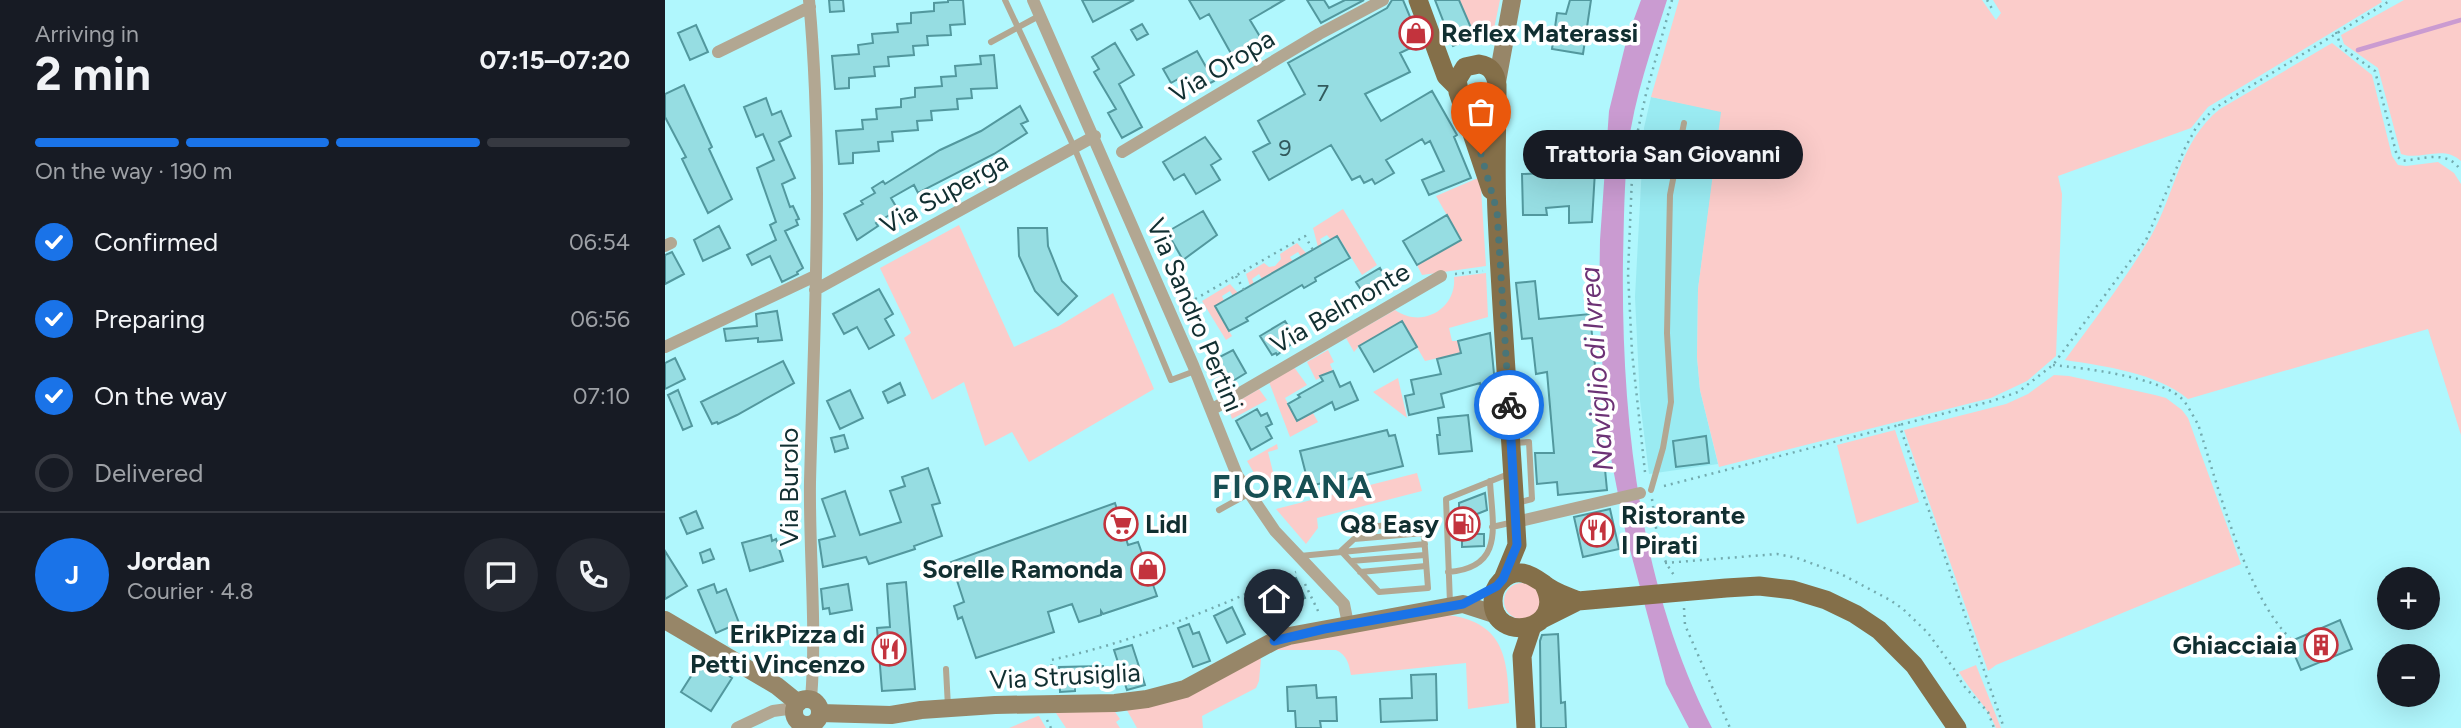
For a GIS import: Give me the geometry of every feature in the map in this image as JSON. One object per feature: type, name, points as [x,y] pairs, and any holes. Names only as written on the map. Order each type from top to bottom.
[{"type":"main road","points":[[1418,0],[1446,76],[1469,102],[1480,104],[1493,96],[1497,84],[1492,71],[1454,60],[1437,49]]},
{"type":"main road","points":[[1512,0],[1497,84],[1497,211],[1517,545],[1493,603],[1522,656],[1526,728]]},
{"type":"main road","points":[[1497,211],[1481,154],[1458,89],[1460,73],[1475,64],[1504,35]]},
{"type":"main road","points":[[1517,545],[1540,581],[1549,601],[1522,656]]},
{"type":"main road","points":[[1500,582],[1517,573],[1540,581],[1578,601]]},
{"type":"main road","name":"Via Strusiglia","points":[[807,712],[891,715],[921,710],[995,705],[1115,703],[1147,699],[1185,689],[1274,641],[1348,624],[1456,605],[1500,582]]},
{"type":"main road","points":[[1500,618],[1514,628],[1537,622],[1578,601],[1759,586],[1793,590],[1826,600],[1855,614],[1879,630],[1898,647],[1929,684],[1957,728]]},
{"type":"main road","name":"Via Strusiglia","points":[[1456,605],[1500,618]]},
{"type":"main road","points":[[665,620],[778,686],[807,712]]},
{"type":"street","name":"Via Sandro Pertini","points":[[1033,0],[1095,136],[1237,475],[1275,531],[1344,604],[1348,624]]},
{"type":"street","name":"Via Oropa","points":[[1122,152],[1319,34],[1383,0]]},
{"type":"street","points":[[718,52],[809,4]]},
{"type":"street","name":"Via Burolo","points":[[807,712],[814,665],[810,494],[815,290],[814,56],[809,4]]},
{"type":"street","name":"Via Superga","points":[[815,290],[1095,136]]},
{"type":"street","points":[[665,347],[815,276]]},
{"type":"street","name":"Via Belmonte","points":[[1211,410],[1441,276]]},
{"type":"street","points":[[1515,513],[1613,499],[1646,491]]},
{"type":"street","points":[[737,728],[773,711],[807,712]]},
{"type":"lane","points":[[1005,0],[1074,147],[1171,380],[1195,371]]},
{"type":"lane","points":[[991,41],[1040,15]]},
{"type":"lane","points":[[1646,491],[1663,447],[1671,402],[1667,333],[1670,195],[1684,123]]},
{"type":"lane","points":[[1492,527],[1532,499],[1529,442],[1511,443]]},
{"type":"lane","points":[[1456,605],[1448,572],[1445,499],[1513,472]]},
{"type":"lane","points":[[1448,572],[1468,569],[1488,556],[1492,546],[1490,481]]},
{"type":"lane","points":[[1219,510],[1248,494]]},
{"type":"lane","points":[[1423,522],[1429,588],[1379,592],[1341,551],[1367,527],[1423,522]]},
{"type":"lane","points":[[1354,539],[1424,533]]},
{"type":"lane","points":[[1298,557],[1425,544]]},
{"type":"lane","points":[[1350,561],[1426,555]]},
{"type":"lane","points":[[1360,572],[1426,566]]},
{"type":"lane","points":[[946,668],[949,709]]},
{"type":"path","points":[[1672,0],[1633,152],[1628,274],[1632,352],[1646,491],[1658,541],[1665,563],[1680,592],[1691,599],[1684,608],[1685,625],[1730,728]]},
{"type":"path","points":[[1987,0],[1994,12]]},
{"type":"path","points":[[1646,491],[1992,401],[2035,381],[2053,365],[2145,240],[2197,126],[2215,108],[2388,1]]},
{"type":"path","points":[[2336,32],[2340,47],[2375,71],[2397,156],[2402,161],[2437,156],[2453,161],[2461,171]]},
{"type":"path","points":[[1171,313],[1305,236],[1313,250]]},
{"type":"path","name":"Via Belmonte","points":[[1441,276],[1500,268]]},
{"type":"path","points":[[1236,276],[1244,290]]},
{"type":"path","points":[[2053,365],[2084,368],[2150,383],[2177,395],[2186,403],[2198,424],[2254,583],[2280,629],[2292,640]]},
{"type":"path","points":[[1899,424],[2004,728]]},
{"type":"path","points":[[1054,692],[1051,660],[1092,651],[1159,630],[1299,571]]},
{"type":"path","points":[[1304,582],[1320,613],[1324,629]]},
{"type":"shaded area","points":[[1459,0],[1500,0],[1491,43],[1468,43],[1467,40],[1474,37]]},
{"type":"shaded area","points":[[1641,0],[1667,0],[1639,92],[1627,162],[1623,319],[1631,439],[1639,500],[1667,617],[1687,674],[1712,728],[1689,728],[1666,684],[1626,535],[1610,453],[1599,306],[1600,240],[1609,111],[1627,38]]},
{"type":"shaded area","points":[[1679,0],[1982,0],[1996,20],[2001,13],[1993,0],[2382,2],[2208,107],[2191,128],[2058,176],[2062,194],[2056,356],[2027,381],[1991,398],[1719,467],[1700,390],[1697,357],[1698,289],[1721,112],[1651,97]]},
{"type":"shaded area","points":[[2404,0],[2461,0],[2461,161],[2454,156],[2439,153],[2416,156],[2401,154],[2378,68],[2344,44],[2341,35]]},
{"type":"shaded area","points":[[2332,43],[2372,75],[2392,156],[2398,165],[2438,162],[2454,173],[2461,184],[2461,435],[2428,329],[2188,399],[2146,377],[2065,360],[2151,236],[2179,168],[2196,136],[2207,122],[2220,109]]},
{"type":"shaded area","points":[[1651,97],[1721,111],[1721,117],[1698,289],[1697,357],[1700,390],[1718,464],[1649,474],[1640,401],[1635,297],[1644,128]]},
{"type":"shaded area","points":[[1485,111],[1493,151],[1486,153],[1470,115]]},
{"type":"shaded area","points":[[1478,178],[1486,266],[1422,275],[1417,265],[1461,240],[1436,196]]},
{"type":"shaded area","points":[[1343,209],[1377,265],[1362,275],[1338,236],[1331,240],[1327,235],[1320,239],[1322,244],[1318,247],[1313,228]]},
{"type":"shaded area","points":[[959,225],[1014,347],[1059,326],[1113,293],[1154,389],[1029,462],[1012,432],[985,446],[964,382],[932,400],[904,338],[911,333],[880,268]]},
{"type":"shaded area","points":[[1297,243],[1307,254],[1301,257],[1298,252],[1290,257],[1293,262],[1262,279],[1259,274],[1252,279],[1254,284],[1250,286],[1246,274],[1264,263],[1269,267],[1275,266],[1281,259],[1280,254]]},
{"type":"shaded area","points":[[1486,273],[1488,317],[1449,328],[1452,341],[1458,341],[1461,353],[1425,361],[1402,321],[1359,346],[1354,352],[1346,338],[1395,310],[1416,317],[1436,313],[1450,298],[1454,277]]},
{"type":"shaded area","points":[[1230,284],[1238,293],[1233,296],[1230,291],[1222,296],[1224,301],[1215,307],[1232,336],[1226,340],[1202,301]]},
{"type":"shaded area","points":[[1328,350],[1334,362],[1330,364],[1333,371],[1316,380],[1307,362]]},
{"type":"shaded area","points":[[1294,367],[1307,385],[1285,398],[1297,421],[1313,413],[1318,422],[1290,437],[1269,382]]},
{"type":"shaded area","points":[[2054,375],[2166,398],[2182,410],[2188,418],[2241,564],[1996,665],[1988,671],[1904,430],[2006,404],[2028,394]]},
{"type":"shaded area","points":[[1398,378],[1407,418],[1373,392]]},
{"type":"shaded area","points":[[1259,389],[1267,400],[1232,419],[1228,407]]},
{"type":"shaded area","points":[[1895,430],[1919,502],[1857,524],[1837,445]]},
{"type":"shaded area","points":[[1277,444],[1278,449],[1268,452],[1276,484],[1262,487],[1247,461]]},
{"type":"shaded area","points":[[1417,473],[1422,491],[1317,518],[1318,528],[1306,544],[1276,509]]},
{"type":"shaded area","points":[[1522,583],[1534,589],[1540,601],[1534,613],[1522,619],[1510,613],[1504,601],[1510,589]]},
{"type":"shaded area","points":[[1441,614],[1476,623],[1496,640],[1506,667],[1509,703],[1468,709],[1466,663],[1351,675],[1345,657],[1336,650],[1277,650],[1275,646]]},
{"type":"shaded area","points":[[1257,657],[1261,659],[1256,688],[1202,716],[1203,728],[1137,728],[1124,705]]},
{"type":"shaded area","points":[[1976,665],[2001,728],[1996,728],[1988,712],[1959,672]]},
{"type":"shaded area","points":[[1113,709],[1120,719],[1116,722],[1120,728],[1066,728],[1054,710]]},
{"type":"shaded area","points":[[1038,716],[1046,728],[1009,728]]},
{"type":"building","points":[[829,0],[843,0],[844,11],[830,12]]},
{"type":"building","points":[[963,0],[965,24],[950,25],[951,35],[927,36],[928,45],[913,46],[914,55],[888,57],[889,66],[874,67],[875,76],[849,78],[849,88],[835,89],[832,56],[859,54],[858,45],[873,43],[872,34],[898,32],[897,24],[911,23],[911,13],[934,11],[934,3]]},
{"type":"building","points":[[1082,0],[1134,0],[1093,22]]},
{"type":"building","points":[[1189,0],[1284,0],[1250,20],[1262,40],[1233,57],[1209,14],[1200,19]]},
{"type":"building","points":[[1307,0],[1324,0],[1329,8],[1345,0],[1364,0],[1321,23]]},
{"type":"building","points":[[1392,0],[1403,0],[1421,43],[1400,53],[1410,72],[1365,94],[1381,121],[1432,91],[1457,135],[1454,137],[1471,178],[1429,195],[1422,180],[1444,171],[1430,141],[1425,144],[1422,139],[1386,160],[1394,173],[1375,184],[1372,179],[1364,183],[1360,176],[1352,180],[1331,145],[1269,180],[1253,152],[1270,143],[1258,121],[1305,94],[1288,63],[1387,8]]},
{"type":"building","points":[[1435,0],[1459,0],[1475,37],[1453,46]]},
{"type":"building","points":[[1570,0],[1591,0],[1583,54],[1552,49],[1557,13],[1566,14]]},
{"type":"building","points":[[1142,24],[1148,34],[1137,40],[1131,30]]},
{"type":"building","points":[[696,25],[708,52],[690,60],[678,33]]},
{"type":"building","points":[[1115,43],[1134,75],[1119,84],[1142,127],[1122,138],[1108,113],[1116,109],[1094,72],[1099,69],[1092,57]]},
{"type":"building","points":[[1197,51],[1214,81],[1192,93],[1188,85],[1183,87],[1178,79],[1171,83],[1163,69]]},
{"type":"building","points":[[994,55],[997,88],[971,89],[972,98],[957,99],[958,109],[931,111],[932,120],[917,121],[918,130],[892,132],[893,141],[878,142],[879,151],[853,153],[853,163],[839,164],[836,131],[863,129],[862,120],[877,119],[876,109],[901,107],[901,99],[915,97],[915,88],[942,86],[941,77],[956,76],[955,66],[981,64],[980,56]]},
{"type":"building","points":[[684,85],[732,199],[708,213],[682,159],[686,157],[665,117],[665,94]]},
{"type":"building","points":[[766,98],[772,115],[781,111],[791,136],[779,142],[795,178],[782,184],[790,207],[793,206],[799,219],[796,220],[798,225],[785,231],[803,268],[798,274],[782,282],[770,256],[752,265],[747,255],[776,240],[770,225],[776,222],[757,168],[774,160],[763,134],[756,137],[744,107]]},
{"type":"building","points":[[1020,106],[1028,121],[1021,124],[1027,133],[994,154],[918,193],[914,185],[891,198],[898,210],[876,223],[878,226],[857,240],[844,214],[863,204],[861,201],[875,193],[872,188],[883,181],[885,184],[940,150],[981,131]]},
{"type":"building","points":[[1205,137],[1221,159],[1211,165],[1220,180],[1196,194],[1184,174],[1174,180],[1163,162]]},
{"type":"building","points":[[1595,171],[1592,222],[1569,223],[1569,206],[1546,208],[1547,215],[1523,215],[1522,174]]},
{"type":"building","points":[[1203,211],[1217,235],[1183,260],[1167,232]]},
{"type":"building","points":[[1447,215],[1461,240],[1417,265],[1403,241]]},
{"type":"building","points":[[719,226],[730,248],[703,261],[694,240]]},
{"type":"building","points":[[1018,228],[1047,228],[1048,246],[1062,281],[1077,296],[1058,315],[1035,291],[1019,256]]},
{"type":"building","points":[[1337,236],[1350,258],[1315,278],[1316,281],[1304,288],[1302,285],[1246,318],[1248,321],[1229,331],[1215,306]]},
{"type":"building","points":[[672,252],[684,274],[665,284],[665,255]]},
{"type":"building","points":[[1380,268],[1390,286],[1367,299],[1356,282]]},
{"type":"building","points":[[1535,281],[1539,319],[1590,314],[1607,490],[1558,495],[1557,482],[1537,484],[1535,453],[1554,453],[1547,372],[1536,374],[1532,338],[1522,339],[1516,283]]},
{"type":"building","points":[[879,289],[893,314],[885,319],[894,335],[869,349],[857,327],[844,334],[833,314]]},
{"type":"building","points":[[777,311],[782,340],[758,342],[758,338],[726,341],[724,329],[757,326],[756,314]]},
{"type":"building","points":[[1285,321],[1297,340],[1277,355],[1272,355],[1260,336]]},
{"type":"building","points":[[1402,321],[1417,347],[1374,372],[1359,346]]},
{"type":"building","points":[[1490,333],[1495,384],[1481,387],[1480,383],[1441,394],[1444,407],[1409,415],[1405,396],[1414,394],[1411,380],[1441,374],[1437,359],[1461,353],[1458,341]]},
{"type":"building","points":[[1233,350],[1246,373],[1226,385],[1212,361]]},
{"type":"building","points":[[675,358],[685,379],[665,389],[665,363]]},
{"type":"building","points":[[783,361],[794,383],[737,415],[712,424],[701,402]]},
{"type":"building","points":[[1333,371],[1340,387],[1350,382],[1358,400],[1335,410],[1332,402],[1297,421],[1288,404],[1323,381],[1320,376]]},
{"type":"building","points":[[900,383],[905,395],[888,403],[883,392]]},
{"type":"building","points":[[678,390],[692,426],[683,430],[668,395]]},
{"type":"building","points":[[850,390],[863,418],[840,429],[827,401]]},
{"type":"building","points":[[1257,409],[1261,416],[1267,413],[1272,424],[1266,427],[1272,438],[1251,450],[1236,421]]},
{"type":"building","points":[[1468,415],[1472,451],[1439,454],[1438,418]]},
{"type":"building","points":[[1387,430],[1389,436],[1395,435],[1403,466],[1309,486],[1300,451]]},
{"type":"building","points":[[844,435],[848,448],[835,452],[831,438]]},
{"type":"building","points":[[1706,436],[1709,463],[1676,467],[1673,441]]},
{"type":"building","points":[[928,468],[940,503],[932,505],[942,536],[914,546],[915,549],[869,564],[866,557],[823,567],[819,540],[835,536],[822,499],[845,491],[860,535],[901,522],[890,491],[905,486],[902,477]]},
{"type":"building","points":[[1485,493],[1487,510],[1477,514],[1477,534],[1484,534],[1484,546],[1462,547],[1459,503]]},
{"type":"building","points":[[1115,503],[1128,545],[1138,542],[1157,596],[1103,614],[1101,611],[1101,615],[1079,622],[1072,604],[1048,612],[1054,632],[976,658],[962,617],[958,619],[954,606],[964,602],[951,562]]},
{"type":"building","points":[[1610,509],[1619,549],[1583,557],[1574,517]]},
{"type":"building","points":[[696,511],[703,528],[687,534],[680,518]]},
{"type":"building","points":[[771,535],[772,541],[776,539],[783,561],[750,571],[742,543]]},
{"type":"building","points":[[710,549],[714,559],[703,563],[700,553]]},
{"type":"building","points":[[665,551],[687,586],[665,599]]},
{"type":"building","points":[[1296,578],[1305,598],[1286,606],[1278,586]]},
{"type":"building","points":[[906,582],[915,689],[882,691],[877,628],[890,627],[887,584]]},
{"type":"building","points":[[714,584],[717,593],[726,589],[739,623],[716,633],[698,590]]},
{"type":"building","points":[[848,584],[852,610],[830,614],[829,608],[823,609],[821,589]]},
{"type":"building","points":[[1232,607],[1245,634],[1227,643],[1214,616]]},
{"type":"building","name":"Ghiacciaia","points":[[2340,620],[2352,649],[2301,670],[2289,642]]},
{"type":"building","points":[[1189,624],[1193,634],[1199,632],[1210,661],[1193,667],[1178,628]]},
{"type":"building","points":[[1558,634],[1561,703],[1565,702],[1566,728],[1541,728],[1540,641],[1542,635]]},
{"type":"building","points":[[1132,645],[1145,685],[1127,690],[1114,650]]},
{"type":"building","points":[[702,659],[732,678],[711,711],[681,692]]},
{"type":"building","points":[[1103,666],[1103,683],[1075,684],[1075,691],[1060,692],[1059,667]]},
{"type":"building","points":[[1436,674],[1437,720],[1381,722],[1380,699],[1412,698],[1411,675]]},
{"type":"building","points":[[1316,685],[1317,698],[1336,697],[1337,721],[1320,721],[1321,728],[1296,728],[1295,711],[1288,711],[1287,687]]},
{"type":"waterway","points":[[2358,50],[2461,20]]},
{"type":"way so far","points":[[1481,154],[1497,211],[1509,405]]},
{"type":"place","name":"Reflex Materassi","points":[[1416,33]]},
{"type":"place","name":"Trattoria San Giovanni","points":[[1481,154]]},
{"type":"place","name":"Lidl","points":[[1121,524]]},
{"type":"place","name":"Q8 Easy","points":[[1463,524]]},
{"type":"place","name":"Ristorante I Pirati","points":[[1597,530]]},
{"type":"place","name":"Sorelle Ramonda","points":[[1148,569]]},
{"type":"place","name":"Ghiacciaia","points":[[2321,645]]},
{"type":"place","name":"ErikPizza di Petti Vincenzo","points":[[889,649]]},
{"type":"district","name":"FIORANA","points":[[1293,486]]},
{"type":"route","points":[[1274,641],[1324,629],[1463,604],[1497,586],[1503,579],[1517,545],[1509,405]]},
{"type":"water label","name":"Naviglio di Ivrea","points":[[1596,369]]}]
